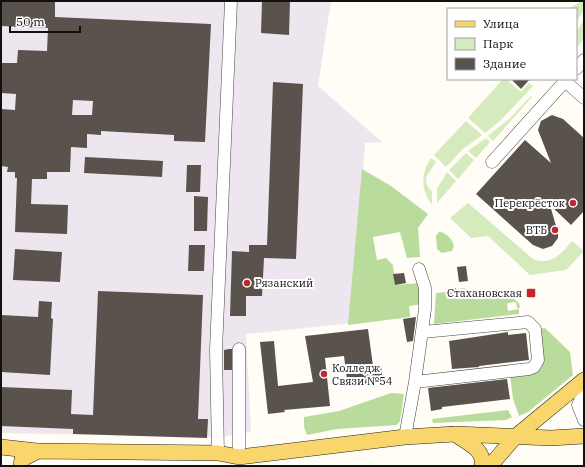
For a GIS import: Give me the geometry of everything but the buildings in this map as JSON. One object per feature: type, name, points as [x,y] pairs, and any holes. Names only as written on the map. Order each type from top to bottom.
[{"type":"main road","points":[[490,466],[515,437],[584,380]]},
{"type":"main road","points":[[455,434],[479,450],[483,462],[482,466]]},
{"type":"main road","points":[[1,447],[38,451],[218,453],[239,457],[405,437],[455,434],[493,434],[515,437],[584,436]]},
{"type":"main road","points":[[21,466],[22,459],[38,451]]},
{"type":"main road","points":[[1,454],[17,466]]},
{"type":"street","points":[[218,453],[216,350],[231,1]]},
{"type":"street","points":[[577,68],[584,60]]},
{"type":"street","points":[[492,162],[566,80],[584,98]]},
{"type":"street","points":[[405,437],[423,332],[425,288],[419,269]]},
{"type":"street","points":[[415,382],[529,369],[534,367],[538,360],[535,329],[528,322],[423,332]]},
{"type":"street","points":[[239,349],[239,457]]},
{"type":"street","points":[[584,390],[578,405],[584,420]]},
{"type":"shaded area","points":[[1,1],[331,1],[318,86],[382,142],[365,143],[353,323],[246,334],[251,432],[221,437],[1,433]]},
{"type":"green space","points":[[581,1],[584,1],[584,10],[577,20],[577,8],[570,8]]},
{"type":"green space","points":[[584,19],[584,39],[577,47],[577,31]]},
{"type":"green space","points":[[502,80],[507,80],[521,92],[529,83],[533,86],[501,120],[485,133],[468,118]]},
{"type":"green space","points":[[531,96],[532,97],[493,141],[488,136],[509,119]]},
{"type":"green space","points":[[466,121],[482,135],[463,149],[446,167],[434,155]]},
{"type":"green space","points":[[486,138],[490,142],[476,158],[468,151]]},
{"type":"green space","points":[[466,153],[474,160],[458,179],[449,170]]},
{"type":"green space","points":[[431,158],[436,162],[426,177],[427,185],[432,192],[432,205],[426,194],[423,182],[427,164]]},
{"type":"green space","points":[[362,169],[391,186],[428,214],[418,228],[420,257],[407,258],[400,232],[373,237],[377,260],[386,258],[393,265],[395,285],[419,283],[423,304],[409,306],[410,317],[348,325]]},
{"type":"green space","points":[[447,172],[456,181],[437,203],[437,189]]},
{"type":"green space","points":[[468,203],[533,259],[545,261],[555,258],[572,241],[584,251],[566,270],[530,275],[488,236],[471,238],[450,218]]},
{"type":"green space","points":[[439,232],[444,233],[451,239],[454,246],[452,251],[442,253],[437,249],[436,236]]},
{"type":"green space","points":[[465,288],[465,293],[503,289],[519,303],[520,308],[517,308],[516,302],[507,303],[508,311],[519,309],[519,314],[434,324],[436,293],[446,292],[447,299],[458,297],[458,289]]},
{"type":"green space","points":[[545,328],[570,352],[573,375],[528,412],[519,416],[513,399],[510,374],[531,371],[538,329]]},
{"type":"green space","points":[[391,393],[404,394],[400,421],[397,425],[337,429],[307,435],[304,427],[304,417],[339,411]]},
{"type":"green space","points":[[508,410],[512,417],[506,420],[433,423],[432,419]]},
{"type":"place","name":"Перекрёсток","points":[[573,203]]},
{"type":"place","name":"ВТБ","points":[[555,230]]},
{"type":"place","name":"Рязанский","points":[[247,283]]},
{"type":"place","name":"Стахановская","points":[[531,293]]},
{"type":"place","name":"Колледж Связи №54","points":[[324,374]]}]
